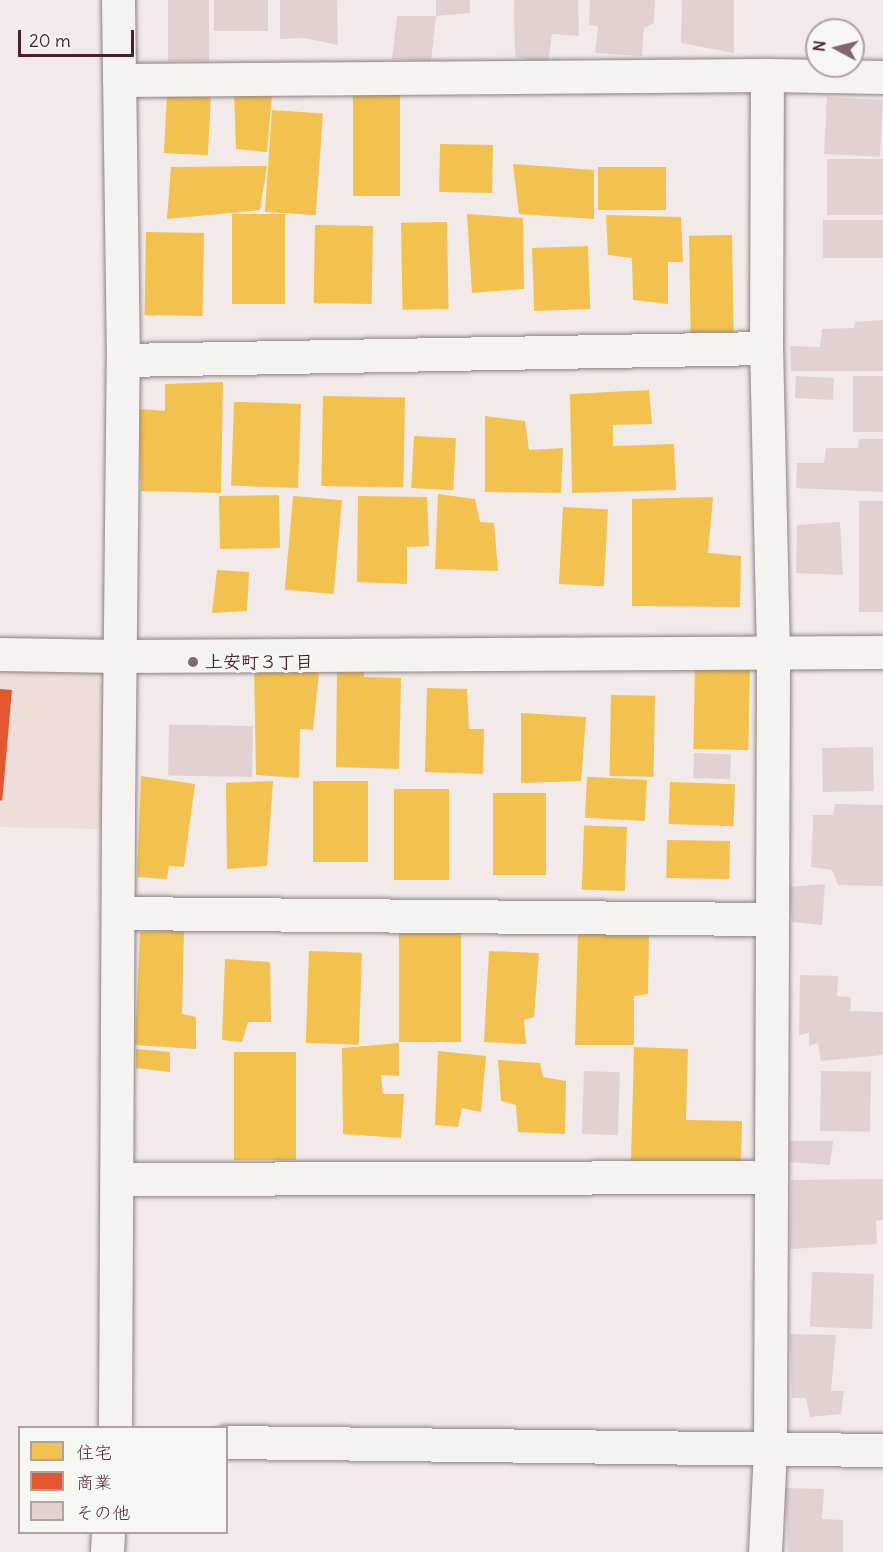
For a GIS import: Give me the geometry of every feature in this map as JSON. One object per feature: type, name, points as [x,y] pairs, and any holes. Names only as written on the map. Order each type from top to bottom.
[{"type":"street","points":[[115,1426],[123,360],[118,0]]},
{"type":"street","points":[[119,80],[767,75],[883,77]]},
{"type":"street","points":[[765,1552],[770,1449],[769,1177],[773,653],[766,348],[767,75]]},
{"type":"street","points":[[123,360],[766,348]]},
{"type":"street","points":[[0,654],[119,656],[883,652]]},
{"type":"street","points":[[118,913],[772,919]]},
{"type":"street","points":[[117,1179],[769,1177]]},
{"type":"street","points":[[228,1442],[883,1450]]},
{"type":"street","points":[[107,1552],[108,1534]]},
{"type":"shaded area","points":[[0,666],[90,667],[106,690],[103,829],[0,827]]},
{"type":"building: 住宅","points":[[234,92],[272,95],[267,152],[236,149]]},
{"type":"building: 住宅","points":[[167,94],[211,96],[208,155],[164,153]]},
{"type":"building: 住宅","points":[[353,95],[400,95],[400,196],[353,196]]},
{"type":"building: 住宅","points":[[272,110],[323,114],[316,215],[265,212]]},
{"type":"building: 住宅","points":[[440,144],[493,145],[492,193],[439,192]]},
{"type":"building: 住宅","points":[[513,164],[594,170],[594,219],[519,214]]},
{"type":"building: 住宅","points":[[267,166],[260,210],[167,219],[171,167]]},
{"type":"building: 住宅","points":[[598,167],[666,167],[666,210],[598,210]]},
{"type":"building: 住宅","points":[[232,214],[285,214],[285,304],[232,304]]},
{"type":"building: 住宅","points":[[467,214],[523,218],[524,289],[472,293]]},
{"type":"building: 住宅","points":[[606,215],[681,217],[683,262],[668,262],[668,304],[633,300],[632,258],[608,255]]},
{"type":"building: 住宅","points":[[447,222],[449,309],[403,310],[401,223]]},
{"type":"building: 住宅","points":[[315,225],[373,226],[372,304],[314,303]]},
{"type":"building: 住宅","points":[[146,232],[204,233],[203,316],[145,315]]},
{"type":"building: 住宅","points":[[732,235],[734,332],[691,333],[689,236]]},
{"type":"building: 住宅","points":[[588,246],[590,309],[534,311],[532,248]]},
{"type":"building: 住宅","points":[[223,382],[221,493],[141,491],[139,409],[165,411],[165,384]]},
{"type":"building: 住宅","points":[[649,390],[652,424],[613,425],[613,446],[674,444],[676,490],[572,493],[570,394]]},
{"type":"building: 住宅","points":[[323,396],[405,397],[403,487],[321,486]]},
{"type":"building: 住宅","points":[[234,402],[301,404],[298,488],[231,486]]},
{"type":"building: 住宅","points":[[485,416],[525,421],[529,450],[563,448],[561,493],[485,492]]},
{"type":"building: 住宅","points":[[414,436],[456,438],[453,490],[411,488]]},
{"type":"building: 住宅","points":[[438,494],[475,499],[480,522],[494,523],[498,571],[435,569]]},
{"type":"building: 住宅","points":[[279,495],[280,548],[220,549],[219,496]]},
{"type":"building: 住宅","points":[[293,496],[342,500],[334,594],[285,590]]},
{"type":"building: 住宅","points":[[358,496],[427,497],[429,546],[407,547],[407,584],[357,582]]},
{"type":"building: 住宅","points":[[713,497],[708,553],[741,556],[740,607],[632,606],[632,499]]},
{"type":"building: 住宅","points":[[563,507],[608,509],[604,586],[559,584]]},
{"type":"building: 住宅","points":[[217,570],[249,572],[247,611],[212,613]]},
{"type":"building: 住宅","points":[[695,660],[750,661],[748,750],[693,749]]},
{"type":"building: 住宅","points":[[254,663],[320,664],[313,730],[300,729],[299,778],[256,775]]},
{"type":"building: 住宅","points":[[337,665],[364,665],[364,677],[401,678],[399,769],[336,767]]},
{"type":"building: 住宅","points":[[427,688],[467,689],[469,729],[484,729],[483,774],[425,772]]},
{"type":"building: 住宅","points":[[611,695],[655,696],[654,777],[610,776]]},
{"type":"building: 住宅","points":[[521,713],[586,717],[581,781],[521,783]]},
{"type":"building: 住宅","points":[[141,776],[195,784],[184,867],[169,866],[167,879],[137,877]]},
{"type":"building: 住宅","points":[[587,777],[647,780],[645,821],[585,818]]},
{"type":"building: 住宅","points":[[273,781],[267,866],[227,869],[226,783]]},
{"type":"building: 住宅","points":[[313,781],[368,781],[368,862],[313,862]]},
{"type":"building: 住宅","points":[[670,782],[735,784],[733,826],[669,824]]},
{"type":"building: 住宅","points":[[394,789],[449,789],[449,880],[394,880]]},
{"type":"building: 住宅","points":[[493,793],[546,793],[546,875],[493,875]]},
{"type":"building: 住宅","points":[[584,825],[627,827],[625,891],[582,889]]},
{"type":"building: 住宅","points":[[667,840],[730,841],[729,879],[666,878]]},
{"type":"building: 住宅","points":[[399,924],[461,924],[461,1042],[399,1042]]},
{"type":"building: 住宅","points":[[184,930],[182,1014],[196,1017],[196,1049],[135,1045],[140,932]]},
{"type":"building: 住宅","points":[[578,934],[649,934],[648,994],[634,996],[634,1045],[575,1045]]},
{"type":"building: 住宅","points":[[309,951],[362,953],[359,1045],[306,1043]]},
{"type":"building: 住宅","points":[[489,951],[539,953],[534,1017],[524,1020],[526,1044],[484,1042]]},
{"type":"building: 住宅","points":[[225,959],[270,962],[271,1022],[248,1022],[242,1042],[222,1040]]},
{"type":"building: 住宅","points":[[399,1043],[399,1076],[381,1075],[383,1094],[404,1094],[401,1138],[343,1134],[342,1048]]},
{"type":"building: 住宅","points":[[634,1047],[688,1049],[686,1120],[742,1121],[741,1163],[631,1162]]},
{"type":"building: 住宅","points":[[136,1049],[170,1052],[170,1072],[136,1068]]},
{"type":"building: 住宅","points":[[438,1051],[486,1056],[481,1112],[462,1108],[458,1127],[435,1125]]},
{"type":"building: 住宅","points":[[234,1052],[296,1052],[296,1160],[234,1160]]},
{"type":"building: 住宅","points":[[498,1060],[540,1063],[543,1077],[566,1081],[565,1134],[518,1132],[516,1105],[501,1101]]},
{"type":"building: 商業","points":[[0,689],[12,690],[2,801],[0,800]]},
{"type":"building: その他","points":[[168,0],[209,0],[209,61],[168,61]]},
{"type":"building: その他","points":[[214,0],[268,0],[268,31],[214,31]]},
{"type":"building: その他","points":[[280,0],[337,0],[338,45],[305,38],[280,39]]},
{"type":"building: その他","points":[[436,0],[470,0],[470,13],[436,16]]},
{"type":"building: その他","points":[[514,0],[578,0],[579,36],[552,34],[548,63],[515,57]]},
{"type":"building: その他","points":[[590,0],[655,0],[654,23],[644,28],[642,56],[595,53],[598,26],[589,25]]},
{"type":"building: その他","points":[[682,0],[734,0],[734,53],[681,43]]},
{"type":"building: その他","points":[[397,16],[436,16],[431,61],[392,59]]},
{"type":"building: その他","points":[[827,97],[883,100],[880,157],[824,154]]},
{"type":"building: その他","points":[[827,159],[883,159],[883,215],[827,215]]},
{"type":"building: その他","points":[[823,220],[883,220],[883,258],[823,258]]},
{"type":"building: その他","points":[[883,320],[883,371],[791,371],[790,346],[820,347],[822,329],[854,328],[855,322]]},
{"type":"building: その他","points":[[796,376],[834,378],[833,400],[795,398]]},
{"type":"building: その他","points":[[853,376],[883,376],[883,432],[853,432]]},
{"type":"building: その他","points":[[859,439],[883,439],[883,492],[796,488],[797,463],[824,463],[826,448],[858,448]]},
{"type":"building: その他","points":[[859,501],[883,501],[883,612],[859,612]]},
{"type":"building: その他","points":[[840,522],[843,575],[796,573],[797,525]]},
{"type":"building: その他","points":[[169,725],[253,726],[252,777],[168,776]]},
{"type":"building: その他","points":[[873,747],[874,791],[823,792],[822,748]]},
{"type":"building: その他","points":[[694,753],[731,754],[730,779],[693,778]]},
{"type":"building: その他","points":[[835,804],[883,805],[883,886],[838,885],[832,870],[811,867],[813,815],[833,815]]},
{"type":"building: その他","points":[[825,884],[822,925],[792,922],[788,887]]},
{"type":"building: その他","points":[[800,975],[838,976],[837,996],[851,997],[850,1011],[883,1012],[883,1055],[821,1061],[818,1043],[809,1046],[809,1033],[799,1035]]},
{"type":"building: その他","points":[[584,1071],[620,1072],[618,1135],[582,1134]]},
{"type":"building: その他","points":[[821,1071],[871,1072],[870,1132],[820,1131]]},
{"type":"building: その他","points":[[789,1141],[833,1141],[830,1165],[790,1162]]},
{"type":"building: その他","points":[[883,1179],[883,1220],[876,1221],[877,1244],[790,1249],[791,1180]]},
{"type":"building: その他","points":[[812,1272],[874,1274],[872,1329],[810,1327]]},
{"type":"building: その他","points":[[790,1334],[836,1335],[831,1391],[844,1391],[841,1414],[810,1417],[806,1398],[792,1398]]},
{"type":"building: その他","points":[[785,1488],[824,1489],[822,1519],[843,1520],[843,1552],[788,1552]]},
{"type":"place","name":"上安町３丁目","points":[[193,662]]}]
